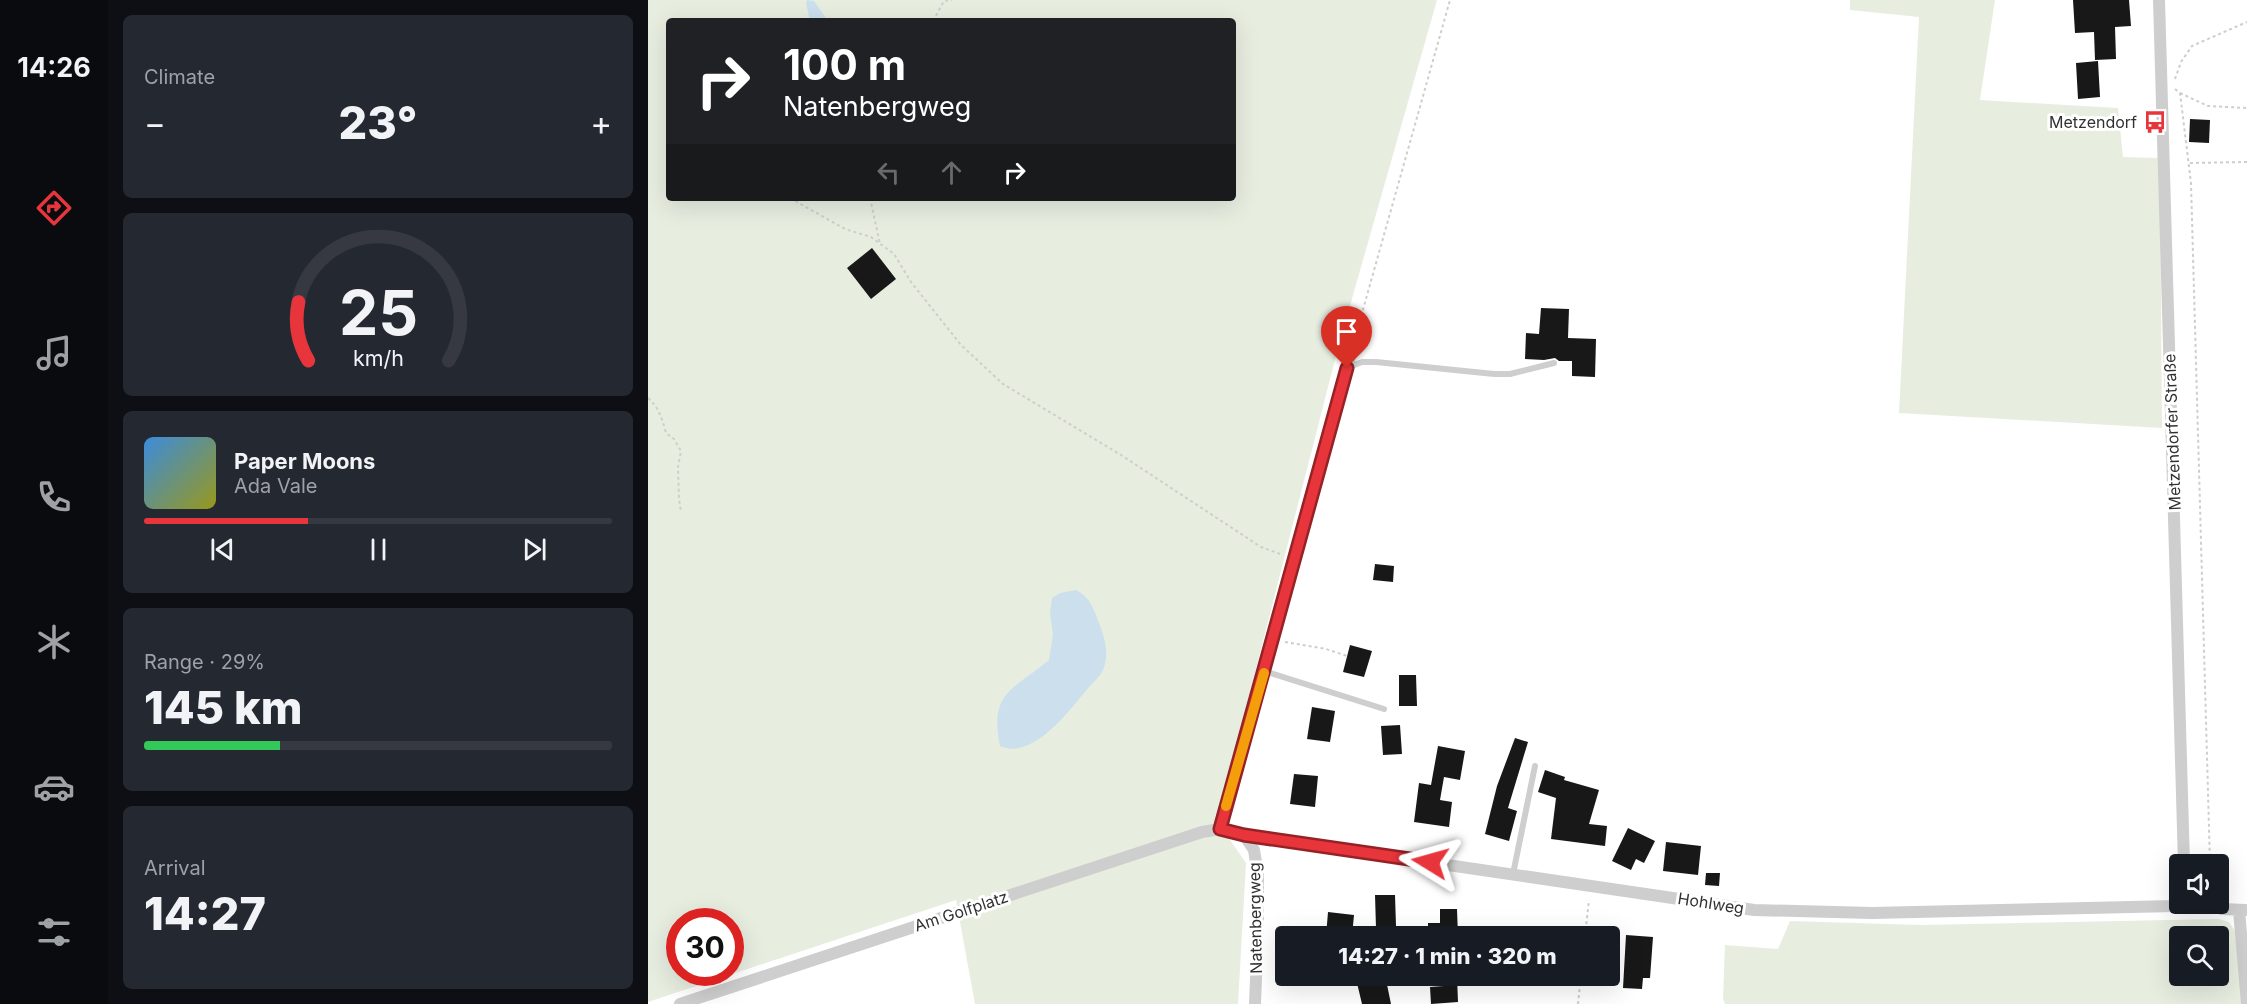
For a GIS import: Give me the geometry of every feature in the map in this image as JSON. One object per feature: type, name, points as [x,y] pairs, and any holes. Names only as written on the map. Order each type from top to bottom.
[{"type":"street","name":"Metzendorfer Straße","points":[[2159,0],[2184,854]]},
{"type":"street","points":[[1220,829],[1348,362]]},
{"type":"street","name":"Am Golfplatz","points":[[680,1004],[1202,831],[1220,829],[1244,835]]},
{"type":"street","name":"Hohlweg","points":[[1244,835],[1766,910],[1872,913],[2169,906]]},
{"type":"street","name":"Natenbergweg","points":[[1244,835],[1254,850],[1258,875],[1255,1004]]},
{"type":"street","points":[[2243,910],[2247,1004]]},
{"type":"lane","points":[[1348,362],[1510,374],[1554,363]]},
{"type":"lane","points":[[1264,671],[1384,709]]},
{"type":"lane","points":[[1513,874],[1535,766]]},
{"type":"path","points":[[935,18],[944,1],[952,0]]},
{"type":"path","points":[[1348,362],[1450,0]]},
{"type":"path","points":[[2247,22],[2192,46],[2181,62],[2173,87],[2180,93],[2208,106],[2247,108]]},
{"type":"path","points":[[2180,93],[2191,194],[2210,854]]},
{"type":"path","points":[[2188,163],[2247,162]]},
{"type":"path","points":[[795,201],[845,229],[871,237],[894,254],[911,282],[961,345],[1003,384],[1121,455],[1261,546],[1294,559]]},
{"type":"path","points":[[871,201],[880,244]]},
{"type":"path","points":[[648,398],[657,405],[666,433],[674,438],[681,451],[678,499],[681,512]]},
{"type":"path","points":[[1272,638],[1347,656]]},
{"type":"path","points":[[1586,926],[1591,885]]},
{"type":"path","points":[[1578,1004],[1580,986]]},
{"type":"shaded area","points":[[648,0],[1437,0],[1338,348],[1217,821],[1246,863],[1238,1004],[975,1004],[956,900],[744,970],[744,908],[666,908],[666,986],[696,986],[648,1002]]},
{"type":"shaded area","points":[[1850,0],[1995,0],[1980,100],[2118,108],[2123,157],[2160,158],[2162,428],[1899,413],[1919,17],[1850,10]]},
{"type":"shaded area","points":[[2219,919],[2229,922],[2237,934],[2242,1004],[1725,1004],[1723,998],[1725,945],[1778,949],[1790,921],[1921,925]]},
{"type":"water","points":[[807,0],[814,1],[826,18],[809,18]]},
{"type":"water","points":[[1076,590],[1090,602],[1102,631],[1106,658],[1102,672],[1068,713],[1047,733],[1024,747],[1012,749],[1000,746],[997,728],[1001,703],[1015,686],[1049,660],[1053,635],[1050,613],[1052,598],[1060,593]]},
{"type":"building","points":[[2073,0],[2129,0],[2131,26],[2115,27],[2116,59],[2095,60],[2094,32],[2075,33]]},
{"type":"building","points":[[2098,61],[2100,97],[2078,99],[2076,63]]},
{"type":"building","points":[[2190,119],[2210,120],[2209,143],[2189,142]]},
{"type":"building","points":[[872,248],[896,279],[871,299],[847,268]]},
{"type":"building","points":[[1541,308],[1569,309],[1568,338],[1596,339],[1595,377],[1572,376],[1572,361],[1559,361],[1555,358],[1525,359],[1526,333],[1539,334]]},
{"type":"building","points":[[1375,564],[1394,566],[1393,582],[1373,580]]},
{"type":"building","points":[[1350,645],[1372,651],[1364,677],[1343,672]]},
{"type":"building","points":[[1399,675],[1416,675],[1417,706],[1399,706]]},
{"type":"building","points":[[1312,707],[1335,711],[1330,742],[1307,739]]},
{"type":"building","points":[[1400,725],[1402,754],[1383,755],[1381,726]]},
{"type":"building","points":[[1515,738],[1528,742],[1508,808],[1517,811],[1509,841],[1485,834],[1497,786]]},
{"type":"building","points":[[1438,746],[1465,751],[1460,780],[1444,777],[1440,800],[1452,802],[1449,827],[1414,822],[1419,783],[1431,785]]},
{"type":"building","points":[[1545,770],[1565,777],[1564,780],[1599,790],[1589,824],[1607,826],[1605,846],[1551,839],[1556,798],[1538,792]]},
{"type":"building","points":[[1294,774],[1318,776],[1315,807],[1290,804]]},
{"type":"building","points":[[1628,828],[1655,841],[1644,863],[1636,859],[1631,870],[1612,861]]},
{"type":"building","points":[[1666,842],[1701,846],[1698,875],[1663,871]]},
{"type":"building","points":[[1706,873],[1720,873],[1719,886],[1705,885]]},
{"type":"building","points":[[1375,895],[1395,895],[1396,926],[1376,926]]},
{"type":"building","points":[[1440,909],[1457,909],[1458,926],[1428,926],[1428,923],[1440,923]]},
{"type":"building","points":[[1328,912],[1354,915],[1353,926],[1327,926]]},
{"type":"building","points":[[1626,935],[1653,937],[1650,978],[1643,978],[1642,989],[1623,988]]},
{"type":"building","points":[[1358,986],[1387,986],[1391,1004],[1362,1004]]},
{"type":"building","points":[[1457,986],[1458,1002],[1431,1004],[1430,987]]},
{"type":"slow traffic","points":[[1226,806],[1264,673]]},
{"type":"place","name":"Metzendorf","points":[[2155,122]]},
{"type":"route","points":[[1347,368],[1220,829],[1244,835],[1430,862]]}]
